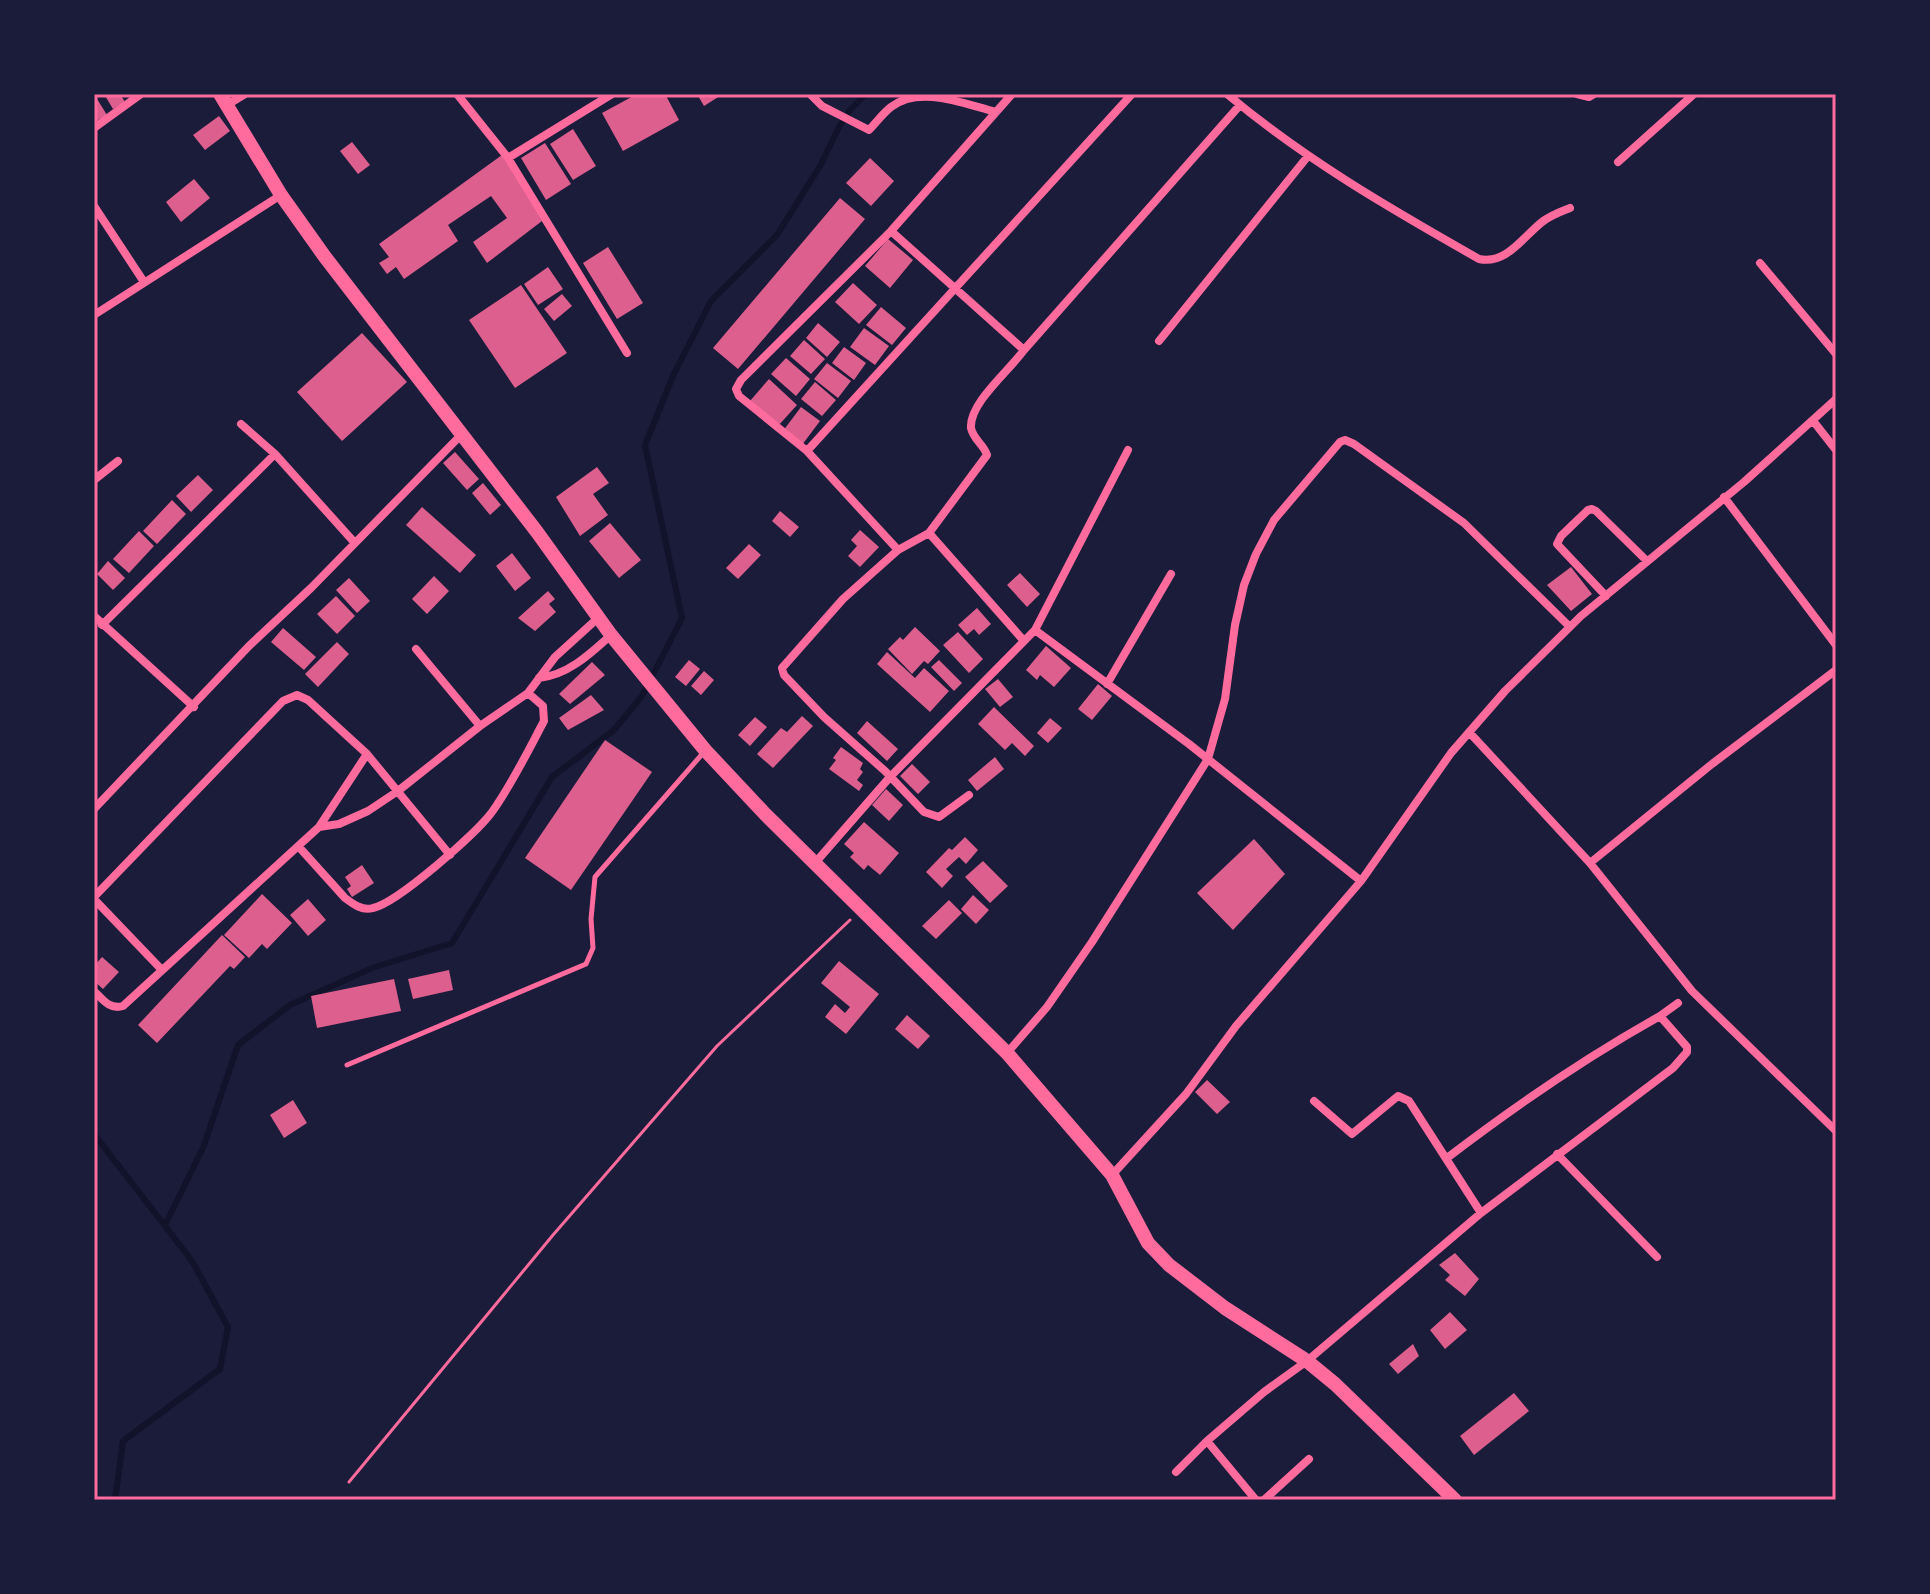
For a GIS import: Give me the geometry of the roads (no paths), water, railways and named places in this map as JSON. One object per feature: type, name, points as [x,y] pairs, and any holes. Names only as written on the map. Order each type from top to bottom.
[{"type":"main road","points":[[223,100],[281,195],[325,257],[462,434],[611,635],[705,750],[1007,1053],[1112,1175],[1148,1243],[1169,1265],[1335,1384],[1455,1500]]},
{"type":"street","points":[[94,128],[141,94]]},
{"type":"street","points":[[223,100],[245,94]]},
{"type":"street","points":[[457,94],[508,158],[627,353]]},
{"type":"street","points":[[508,158],[612,94]]},
{"type":"street","points":[[810,94],[822,106],[869,130],[889,108],[906,98],[933,97],[996,112]]},
{"type":"street","points":[[898,550],[807,451],[739,396],[736,389],[741,380],[891,231],[1012,94]]},
{"type":"street","points":[[807,451],[1132,94]]},
{"type":"street","points":[[1227,94],[1308,156],[1376,201],[1479,259],[1488,261],[1514,249],[1542,222],[1570,208]]},
{"type":"street","points":[[1577,94],[1581,97],[1594,94]]},
{"type":"street","points":[[1618,162],[1694,94]]},
{"type":"street","points":[[969,795],[939,817],[924,812],[824,717],[784,675],[782,668],[843,599],[898,550],[929,533],[987,455],[971,427],[975,408],[1240,105]]},
{"type":"street","points":[[1159,341],[1308,156]]},
{"type":"street","points":[[94,315],[281,195]]},
{"type":"street","points":[[94,206],[144,282]]},
{"type":"street","points":[[891,231],[1024,350]]},
{"type":"street","points":[[1760,263],[1836,354]]},
{"type":"street","points":[[1112,1175],[1186,1094],[1236,1026],[1361,881],[1469,732],[1505,691],[1570,627],[1814,422],[1836,399]]},
{"type":"street","points":[[1814,422],[1836,450]]},
{"type":"street","points":[[241,424],[275,454],[354,542]]},
{"type":"street","points":[[94,809],[249,646],[462,434]]},
{"type":"street","points":[[1007,1053],[1047,1007],[1092,942],[1202,755],[1225,699],[1244,585],[1262,540],[1334,447],[1345,440],[1464,523],[1570,627]]},
{"type":"street","points":[[815,863],[890,777],[1035,630],[1128,450]]},
{"type":"street","points":[[102,625],[275,454]]},
{"type":"street","points":[[94,480],[118,461]]},
{"type":"street","points":[[1724,497],[1836,645]]},
{"type":"street","points":[[1606,596],[1557,544],[1561,536],[1588,510],[1596,511],[1647,561]]},
{"type":"street","points":[[929,533],[1024,641]]},
{"type":"street","points":[[1107,684],[1171,574]]},
{"type":"street","points":[[94,616],[194,707]]},
{"type":"street","points":[[319,827],[339,824],[368,811],[398,791],[480,726],[528,693],[555,657],[598,618]]},
{"type":"street","points":[[1035,630],[1202,755],[1361,881]]},
{"type":"street","points":[[539,678],[563,672],[611,635]]},
{"type":"street","points":[[416,649],[480,726]]},
{"type":"street","points":[[1590,863],[1712,764],[1836,670]]},
{"type":"street","points":[[299,847],[345,898],[365,909],[382,904],[450,855],[492,813],[544,721],[543,706],[528,693]]},
{"type":"street","points":[[161,969],[94,898],[290,696],[302,696],[308,700],[367,754],[450,855]]},
{"type":"street","points":[[1469,732],[1590,863],[1692,991],[1836,1131]]},
{"type":"street","points":[[94,991],[108,1005],[120,1007],[319,827],[367,754]]},
{"type":"street","points":[[1447,1158],[1519,1103],[1678,1003]]},
{"type":"street","points":[[1176,1472],[1264,1392],[1307,1361],[1481,1213],[1673,1068],[1687,1052],[1686,1044],[1660,1016]]},
{"type":"street","points":[[1314,1101],[1352,1134],[1398,1096],[1404,1097],[1481,1213]]},
{"type":"street","points":[[1557,1154],[1657,1257]]},
{"type":"street","points":[[1207,1441],[1256,1500]]},
{"type":"street","points":[[1264,1500],[1309,1459]]},
{"type":"lane","points":[[347,1065],[586,964],[593,948],[591,919],[595,877],[705,750]]},
{"type":"waterway","points":[[165,1225],[203,1148],[238,1045],[290,1005],[372,968],[452,943],[552,777],[614,730],[642,696],[682,618],[645,445],[673,376],[711,301],[777,235],[820,166],[840,125],[866,94]]},
{"type":"waterway","points":[[94,1134],[192,1261],[228,1327],[220,1369],[123,1441],[115,1500]]}]
